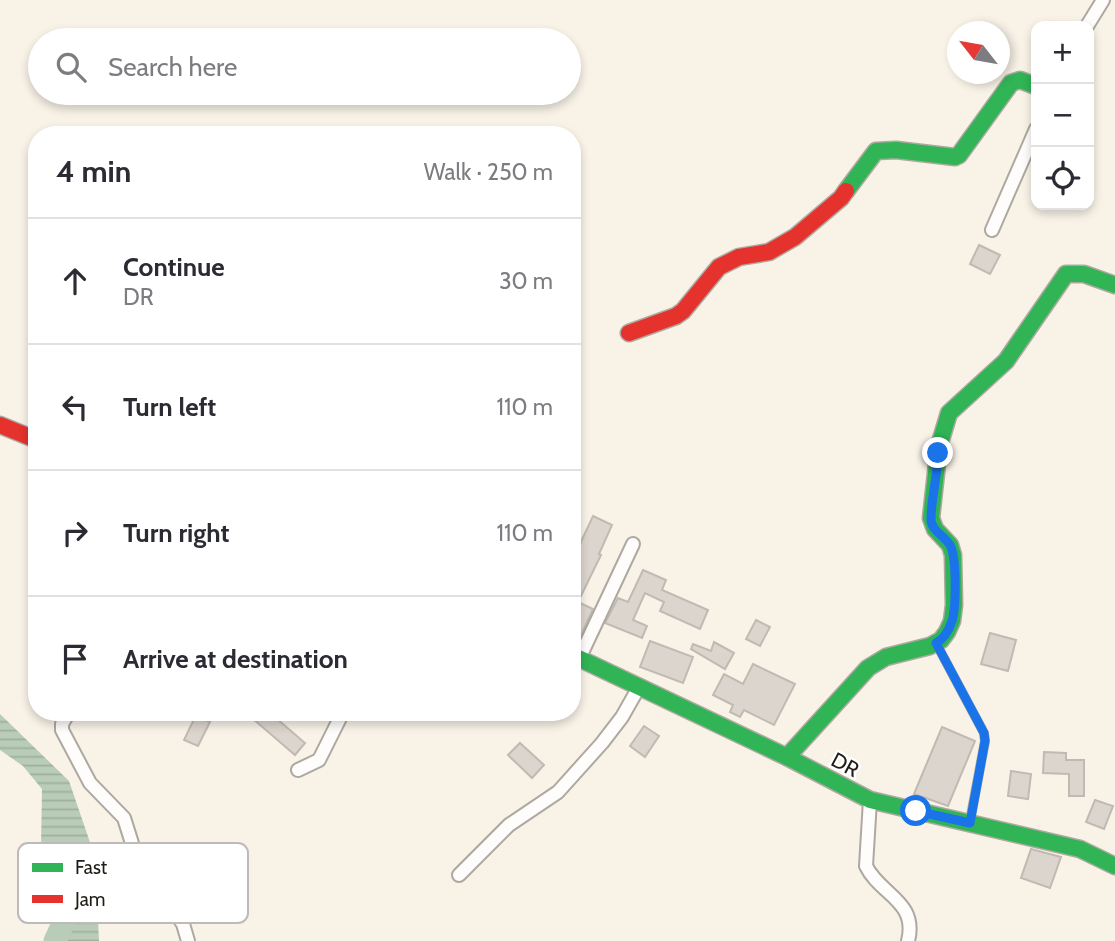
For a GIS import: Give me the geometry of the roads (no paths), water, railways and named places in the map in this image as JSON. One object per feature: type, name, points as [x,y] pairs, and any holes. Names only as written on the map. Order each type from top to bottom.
[{"type":"street","points":[[1090,21],[1103,0]]},
{"type":"street","points":[[629,333],[683,311],[719,267],[739,257],[769,251],[795,237],[841,198],[876,151],[896,150],[955,158],[1011,83],[1022,80],[1031,84]]},
{"type":"street","points":[[992,230],[1031,140]]},
{"type":"street","points":[[787,757],[868,668],[886,657],[936,643],[947,632],[954,605],[952,550],[944,537],[934,529],[931,518],[939,446],[948,413],[1006,361],[1066,274],[1079,273],[1115,285]]},
{"type":"street","points":[[0,425],[28,436]]},
{"type":"street","points":[[581,647],[633,544]]},
{"type":"street","name":"DR","points":[[581,659],[787,757],[870,800],[1080,849],[1115,866]]},
{"type":"street","points":[[459,875],[509,824],[558,792],[602,743],[622,717],[639,687]]},
{"type":"street","points":[[64,721],[62,730],[90,783],[124,818],[132,843]]},
{"type":"street","points":[[298,770],[319,760],[338,721]]},
{"type":"street","points":[[870,800],[866,866],[870,875],[905,909],[910,921],[908,941]]},
{"type":"street","points":[[182,923],[188,941]]},
{"type":"lane","points":[[936,643],[984,733],[985,741],[970,823]]},
{"type":"waterway","points":[[55,941],[63,923]]}]
